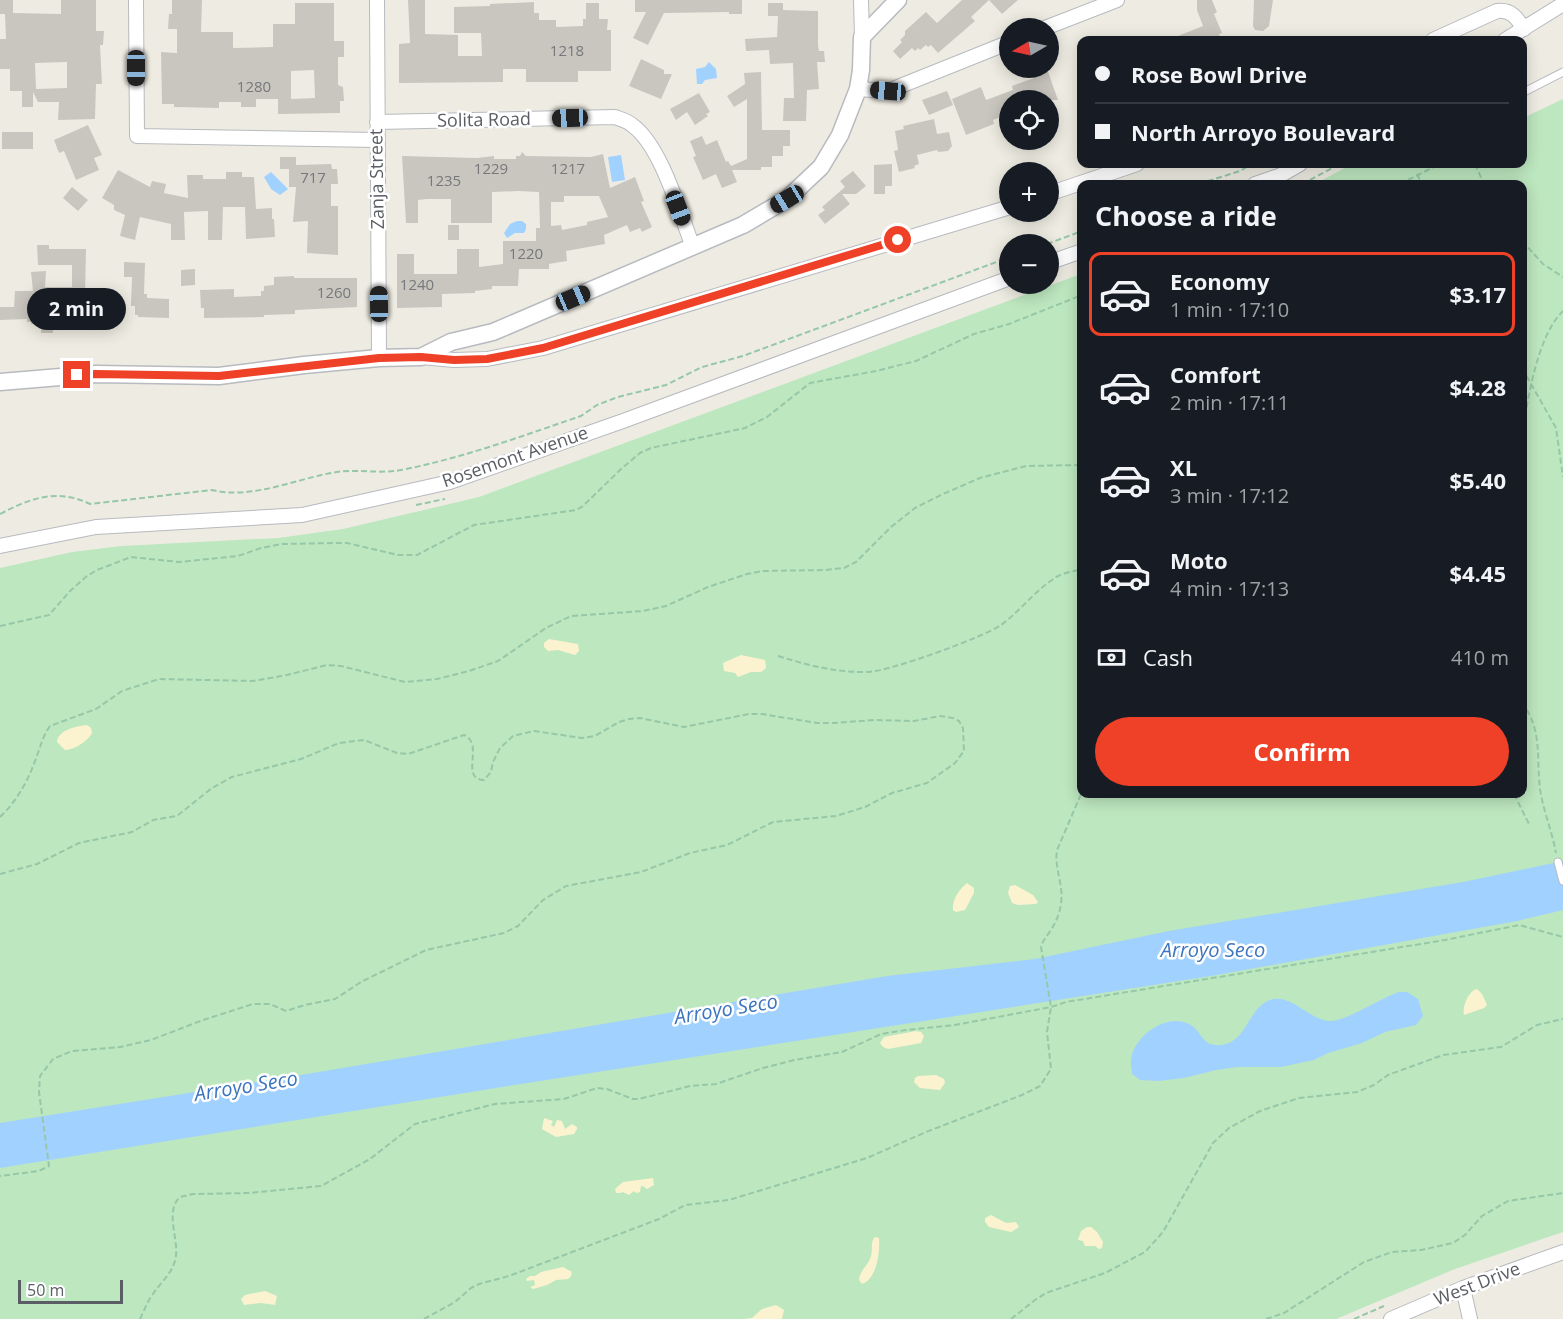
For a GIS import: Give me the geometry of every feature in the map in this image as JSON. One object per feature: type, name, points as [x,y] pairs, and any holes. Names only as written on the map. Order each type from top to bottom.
[{"type":"street","points":[[136,0],[137,136],[377,140]]},
{"type":"street","name":"Zanja Street","points":[[376,0],[379,358]]},
{"type":"street","points":[[421,357],[451,342],[494,332],[693,247],[743,225],[787,199],[820,167],[840,135],[858,89],[861,70],[861,0]]},
{"type":"street","points":[[862,37],[898,0]]},
{"type":"street","points":[[1059,23],[1117,0]]},
{"type":"street","points":[[1512,36],[1563,4]]},
{"type":"street","points":[[1442,36],[1497,11],[1507,11],[1517,17],[1524,29]]},
{"type":"street","points":[[858,89],[888,91],[999,46]]},
{"type":"street","name":"Solita Road","points":[[377,122],[615,117],[632,124],[646,140],[663,169],[693,247]]},
{"type":"street","points":[[1090,180],[1125,168]]},
{"type":"street","points":[[1265,180],[1292,168]]},
{"type":"street","points":[[1059,190],[1077,184]]},
{"type":"street","points":[[0,382],[96,374],[219,376],[379,358],[487,359],[543,348],[999,210]]},
{"type":"street","points":[[1059,259],[1077,252]]},
{"type":"street","name":"Rosemont Avenue","points":[[0,546],[96,527],[302,515],[450,482],[678,401],[999,282]]},
{"type":"street","name":"West Drive","points":[[1391,1319],[1463,1288],[1563,1252]]},
{"type":"street","points":[[1463,1288],[1470,1319]]},
{"type":"lane","points":[[1527,90],[1563,72]]},
{"type":"lane","points":[[1558,862],[1563,881]]},
{"type":"path","points":[[1212,180],[1245,168]]},
{"type":"path","points":[[1310,180],[1332,168]]},
{"type":"path","points":[[1407,180],[1431,168]]},
{"type":"path","points":[[1417,174],[1420,180]]},
{"type":"path","points":[[1059,240],[1077,233]]},
{"type":"path","points":[[1527,246],[1543,264],[1563,277]]},
{"type":"path","points":[[0,514],[14,506],[49,495],[77,498],[90,504],[212,490],[226,494],[298,482],[339,472],[399,470],[460,456],[581,416],[597,405],[618,397],[666,386],[702,367],[743,356],[999,261]]},
{"type":"path","points":[[0,626],[49,615],[87,576],[131,557],[179,562],[238,556],[282,544],[338,543],[398,555],[417,555],[474,525],[576,510],[583,506],[630,460],[651,448],[745,429],[767,417],[810,383],[916,361],[974,334],[1009,324],[1077,297]]},
{"type":"path","points":[[1527,410],[1544,339],[1555,319],[1563,311]]},
{"type":"path","points":[[1527,376],[1556,428],[1563,477]]},
{"type":"path","points":[[0,817],[23,787],[35,762],[45,732],[50,726],[96,709],[122,691],[139,684],[167,679],[253,681],[327,665],[341,666],[405,682],[437,679],[498,661],[546,628],[571,616],[600,612],[643,611],[666,606],[708,587],[763,571],[826,570],[844,567],[856,562],[891,526],[915,508],[943,494],[980,478],[1016,468],[1077,465]]},
{"type":"path","points":[[778,656],[812,666],[869,672],[880,670],[942,650],[998,627],[1052,579],[1077,570]]},
{"type":"path","points":[[1527,711],[1535,725],[1539,749],[1540,790],[1558,862]]},
{"type":"path","points":[[0,874],[37,864],[79,843],[132,832],[153,820],[177,816],[212,788],[244,772],[301,759],[324,748],[352,740],[364,740],[398,753],[408,754],[464,735],[470,737],[473,742],[474,776],[479,780],[484,780],[491,772],[500,748],[513,736],[534,731],[582,738],[595,736],[629,719],[640,718],[684,727],[749,714],[817,723],[874,720],[914,721],[940,716],[952,717],[959,721],[963,728],[964,751],[956,763],[927,783],[892,792],[865,807],[836,816],[773,822],[728,844],[690,853],[641,872],[566,886],[543,900],[518,926],[504,933],[426,950],[376,974],[335,999],[286,1011],[270,1004],[254,1004],[135,1044],[88,1048],[61,1055],[53,1059],[40,1076],[40,1109],[49,1164],[46,1169],[39,1171],[0,1176]]},
{"type":"path","points":[[424,1319],[455,1302],[479,1284],[509,1276],[659,1220],[685,1205],[729,1200],[867,1158],[926,1132],[1035,1090],[1044,1082],[1051,1069],[1047,1032],[1051,1007],[1042,956],[1042,942],[1052,929],[1061,905],[1057,850],[1079,798]]},
{"type":"path","points":[[1516,798],[1530,826]]},
{"type":"path","points":[[140,1319],[151,1296],[168,1277],[173,1267],[176,1253],[173,1209],[177,1200],[186,1195],[249,1193],[321,1186],[370,1159],[415,1124],[495,1104],[564,1099],[597,1089],[607,1089],[639,1100],[690,1086],[716,1084],[794,1060],[842,1052],[881,1034],[955,1025],[1051,1007],[1066,1002],[1445,940],[1519,925],[1563,937]]},
{"type":"path","points":[[1011,1319],[1046,1293],[1120,1266],[1145,1252],[1153,1245],[1178,1207],[1213,1143],[1236,1124],[1260,1111],[1299,1098],[1365,1089],[1388,1075],[1443,1055],[1502,1047],[1537,1025],[1563,1018]]},
{"type":"path","points":[[1266,1319],[1284,1313],[1364,1262],[1392,1252],[1421,1250],[1452,1243],[1465,1235],[1482,1216],[1508,1201],[1563,1193]]},
{"type":"green space","points":[[1563,99],[1563,1232],[1455,1269],[1336,1319],[0,1319],[0,568],[72,552],[121,546],[278,538],[343,529],[479,497],[1027,294],[1059,294],[1059,282],[1077,275],[1077,798],[1527,798],[1527,180],[1322,180],[1345,168],[1527,168],[1527,116]]},
{"type":"sand","points":[[549,639],[578,644],[579,651],[575,655],[558,650],[548,651],[544,643]]},
{"type":"sand","points":[[741,655],[765,660],[766,668],[761,672],[751,672],[738,677],[735,673],[724,671],[723,663]]},
{"type":"sand","points":[[87,725],[91,728],[92,733],[76,747],[65,750],[57,742],[64,732]]},
{"type":"sand","points":[[967,883],[974,888],[974,893],[965,910],[956,912],[953,910],[955,898]]},
{"type":"sand","points":[[1015,885],[1033,895],[1038,902],[1018,905],[1012,903],[1008,893],[1010,886]]},
{"type":"sand","points":[[1477,989],[1487,1005],[1464,1015],[1466,1000]]},
{"type":"sand","points":[[921,1032],[924,1036],[921,1043],[888,1049],[880,1043],[884,1037]]},
{"type":"sand","points":[[936,1075],[944,1079],[945,1083],[940,1090],[920,1088],[914,1082],[918,1076]]},
{"type":"sand","points":[[544,1118],[553,1121],[551,1125],[554,1127],[557,1120],[562,1121],[565,1129],[572,1124],[577,1129],[574,1134],[556,1137],[542,1129]]},
{"type":"sand","points":[[653,1178],[654,1185],[647,1189],[641,1186],[640,1192],[634,1191],[629,1195],[623,1192],[616,1193],[615,1189],[623,1182]]},
{"type":"sand","points":[[991,1215],[1006,1223],[1016,1222],[1019,1227],[1011,1232],[989,1227],[985,1218]]},
{"type":"sand","points":[[1087,1227],[1097,1232],[1103,1242],[1102,1248],[1085,1246],[1083,1241],[1078,1240],[1081,1231]]},
{"type":"sand","points":[[875,1237],[879,1238],[876,1264],[871,1277],[862,1284],[859,1280],[870,1259]]},
{"type":"sand","points":[[563,1267],[572,1272],[568,1279],[556,1280],[533,1289],[530,1287],[535,1285],[534,1280],[527,1281],[526,1279],[541,1272]]},
{"type":"sand","points":[[265,1291],[277,1296],[275,1305],[261,1303],[244,1305],[241,1299],[245,1295]]},
{"type":"sand","points":[[776,1305],[784,1310],[782,1319],[744,1319],[752,1318],[762,1309]]},
{"type":"water","points":[[709,62],[716,69],[717,78],[697,84],[696,69],[705,67]]},
{"type":"water","points":[[621,155],[625,180],[612,182],[608,157]]},
{"type":"water","points":[[271,172],[288,189],[280,195],[271,189],[264,177]]},
{"type":"water","points":[[517,221],[526,224],[524,233],[515,233],[507,238],[504,233],[510,224]]},
{"type":"water","name":"Arroyo Seco","points":[[1563,861],[1563,910],[1517,921],[1211,976],[0,1168],[0,1123],[295,1076],[887,976],[1035,959],[1169,931],[1463,882]]},
{"type":"water","points":[[1399,992],[1407,992],[1418,999],[1423,1016],[1416,1025],[1385,1032],[1314,1060],[1281,1067],[1238,1067],[1158,1081],[1140,1080],[1132,1074],[1133,1051],[1144,1035],[1161,1024],[1180,1021],[1189,1024],[1209,1043],[1221,1045],[1237,1037],[1259,1007],[1274,999],[1288,1001],[1321,1019],[1335,1021]]},
{"type":"building","points":[[0,0],[13,0],[13,13],[61,14],[61,0],[96,0],[96,31],[104,31],[103,45],[100,45],[102,84],[96,84],[95,119],[58,120],[59,102],[38,102],[33,92],[33,107],[22,107],[22,91],[10,91],[10,69],[0,69],[0,39],[6,39],[5,14],[0,14]],"holes":[[[67,62],[67,88],[36,89],[35,63]]]},
{"type":"building","points":[[172,0],[202,0],[201,32],[233,32],[233,48],[273,47],[273,24],[295,24],[295,3],[334,3],[334,41],[344,41],[344,57],[338,57],[338,85],[343,87],[344,101],[340,101],[340,113],[278,114],[278,99],[256,99],[256,107],[241,107],[241,102],[219,102],[219,108],[174,107],[174,104],[162,104],[161,52],[177,53],[177,29],[168,29],[169,14],[172,14]],"holes":[[[314,70],[315,98],[291,99],[291,71]]]},
{"type":"building","points":[[408,0],[425,0],[425,34],[458,35],[458,56],[482,56],[481,33],[454,33],[454,7],[534,2],[534,13],[539,13],[539,20],[556,20],[556,27],[583,26],[583,19],[586,19],[586,3],[599,3],[599,19],[608,19],[607,30],[611,30],[611,71],[578,71],[578,82],[526,82],[526,69],[503,69],[503,82],[399,83],[399,44],[410,43]]},
{"type":"building","points":[[635,0],[742,0],[742,14],[729,14],[729,12],[664,13],[648,45],[633,38],[646,12],[635,12]]},
{"type":"building","points":[[962,0],[989,0],[971,17],[975,21],[938,53],[931,45],[928,47],[926,45],[920,50],[918,48],[915,51],[912,48],[900,59],[893,51],[902,42],[900,40],[905,35],[905,31],[926,12],[937,23]]},
{"type":"building","points":[[989,0],[1018,0],[1002,14]]},
{"type":"building","points":[[1197,0],[1212,0],[1217,12],[1214,14],[1222,33],[1219,34],[1220,36],[1178,36],[1203,26],[1197,10]]},
{"type":"building","points":[[1254,0],[1273,0],[1269,26],[1263,31],[1255,30],[1253,26]]},
{"type":"building","points":[[768,3],[783,3],[783,10],[818,11],[818,45],[819,51],[824,51],[825,62],[817,62],[819,89],[807,90],[806,121],[783,121],[784,98],[794,98],[793,63],[770,64],[769,50],[746,51],[745,39],[777,37],[778,16],[768,16]]},
{"type":"building","points":[[641,59],[664,70],[664,74],[672,74],[661,99],[629,86]]},
{"type":"building","points":[[761,72],[762,130],[790,130],[790,146],[783,146],[783,156],[772,156],[772,167],[761,167],[761,170],[732,170],[737,182],[722,188],[716,174],[703,180],[693,157],[696,156],[690,141],[702,136],[706,145],[717,140],[726,162],[728,161],[731,166],[747,159],[747,99],[734,107],[727,96],[745,84],[744,73]]},
{"type":"building","points":[[1034,78],[1050,78],[1054,90],[1013,90],[1012,86]]},
{"type":"building","points":[[981,87],[986,100],[999,95],[999,118],[993,120],[994,124],[966,135],[952,99]]},
{"type":"building","points":[[947,91],[953,105],[929,115],[922,100]]},
{"type":"building","points":[[699,93],[710,112],[706,114],[708,116],[695,125],[687,112],[676,120],[670,109]]},
{"type":"building","points":[[934,119],[937,134],[949,132],[952,146],[948,151],[938,152],[937,150],[917,155],[919,164],[914,166],[915,168],[899,172],[894,151],[898,150],[895,131],[904,129],[903,126]]},
{"type":"building","points":[[88,125],[102,155],[94,158],[99,170],[76,180],[64,151],[59,153],[54,140]]},
{"type":"building","points":[[2,132],[33,132],[33,149],[2,149]]},
{"type":"building","points":[[522,152],[526,156],[591,157],[603,154],[610,188],[635,177],[644,201],[641,202],[652,227],[642,232],[640,228],[630,232],[627,225],[604,235],[605,244],[566,251],[567,261],[549,264],[549,269],[519,269],[518,286],[492,286],[492,289],[475,291],[475,293],[442,294],[442,307],[397,308],[397,254],[414,254],[414,274],[457,274],[457,249],[479,249],[479,267],[503,264],[503,241],[536,241],[536,228],[540,228],[539,192],[518,191],[492,192],[492,223],[451,223],[451,199],[427,199],[418,200],[418,223],[406,223],[402,156],[477,158],[494,156],[494,159],[516,159],[516,156],[520,156]],"holes":[[[564,196],[599,196],[608,217],[587,222],[587,225],[562,230],[561,225],[551,226],[551,202],[564,202]]]},
{"type":"building","points":[[280,157],[296,157],[296,165],[331,164],[332,169],[337,169],[338,184],[331,184],[331,206],[338,206],[338,255],[307,253],[308,221],[293,222],[296,187],[289,187],[289,169],[280,169]]},
{"type":"building","points":[[892,164],[892,186],[885,186],[885,194],[874,194],[874,165]]},
{"type":"building","points":[[118,170],[150,187],[152,181],[166,184],[164,193],[188,198],[187,175],[203,175],[203,179],[226,179],[226,172],[242,172],[242,177],[254,177],[256,209],[272,208],[275,237],[246,239],[245,207],[223,207],[222,240],[208,240],[208,211],[184,212],[185,240],[171,240],[171,224],[140,217],[135,240],[120,236],[125,215],[114,210],[114,205],[102,198]]},
{"type":"building","points":[[853,171],[866,186],[856,194],[842,194],[850,204],[825,224],[818,215],[825,210],[822,207],[845,187],[840,181]]},
{"type":"building","points":[[72,187],[88,200],[78,211],[63,198]]},
{"type":"building","points":[[448,225],[459,225],[459,240],[448,240]]},
{"type":"building","points":[[37,245],[49,245],[49,249],[86,249],[85,297],[106,297],[106,323],[53,323],[53,333],[41,333],[41,324],[31,324],[27,322],[27,319],[0,320],[0,307],[14,307],[15,291],[33,291],[31,272],[46,271],[45,287],[72,287],[72,265],[38,265]]},
{"type":"building","points":[[124,262],[145,263],[144,294],[147,294],[147,298],[169,299],[169,318],[135,315],[135,306],[131,306],[132,277],[124,277]]},
{"type":"building","points":[[195,269],[195,285],[181,286],[181,270]]},
{"type":"building","points":[[294,276],[294,278],[357,278],[357,307],[295,310],[295,314],[264,315],[264,317],[204,318],[200,290],[234,289],[234,297],[261,296],[264,286],[274,285],[274,277]]},
{"type":"route","points":[[77,375],[219,376],[379,358],[487,359],[543,348],[898,240]]}]
